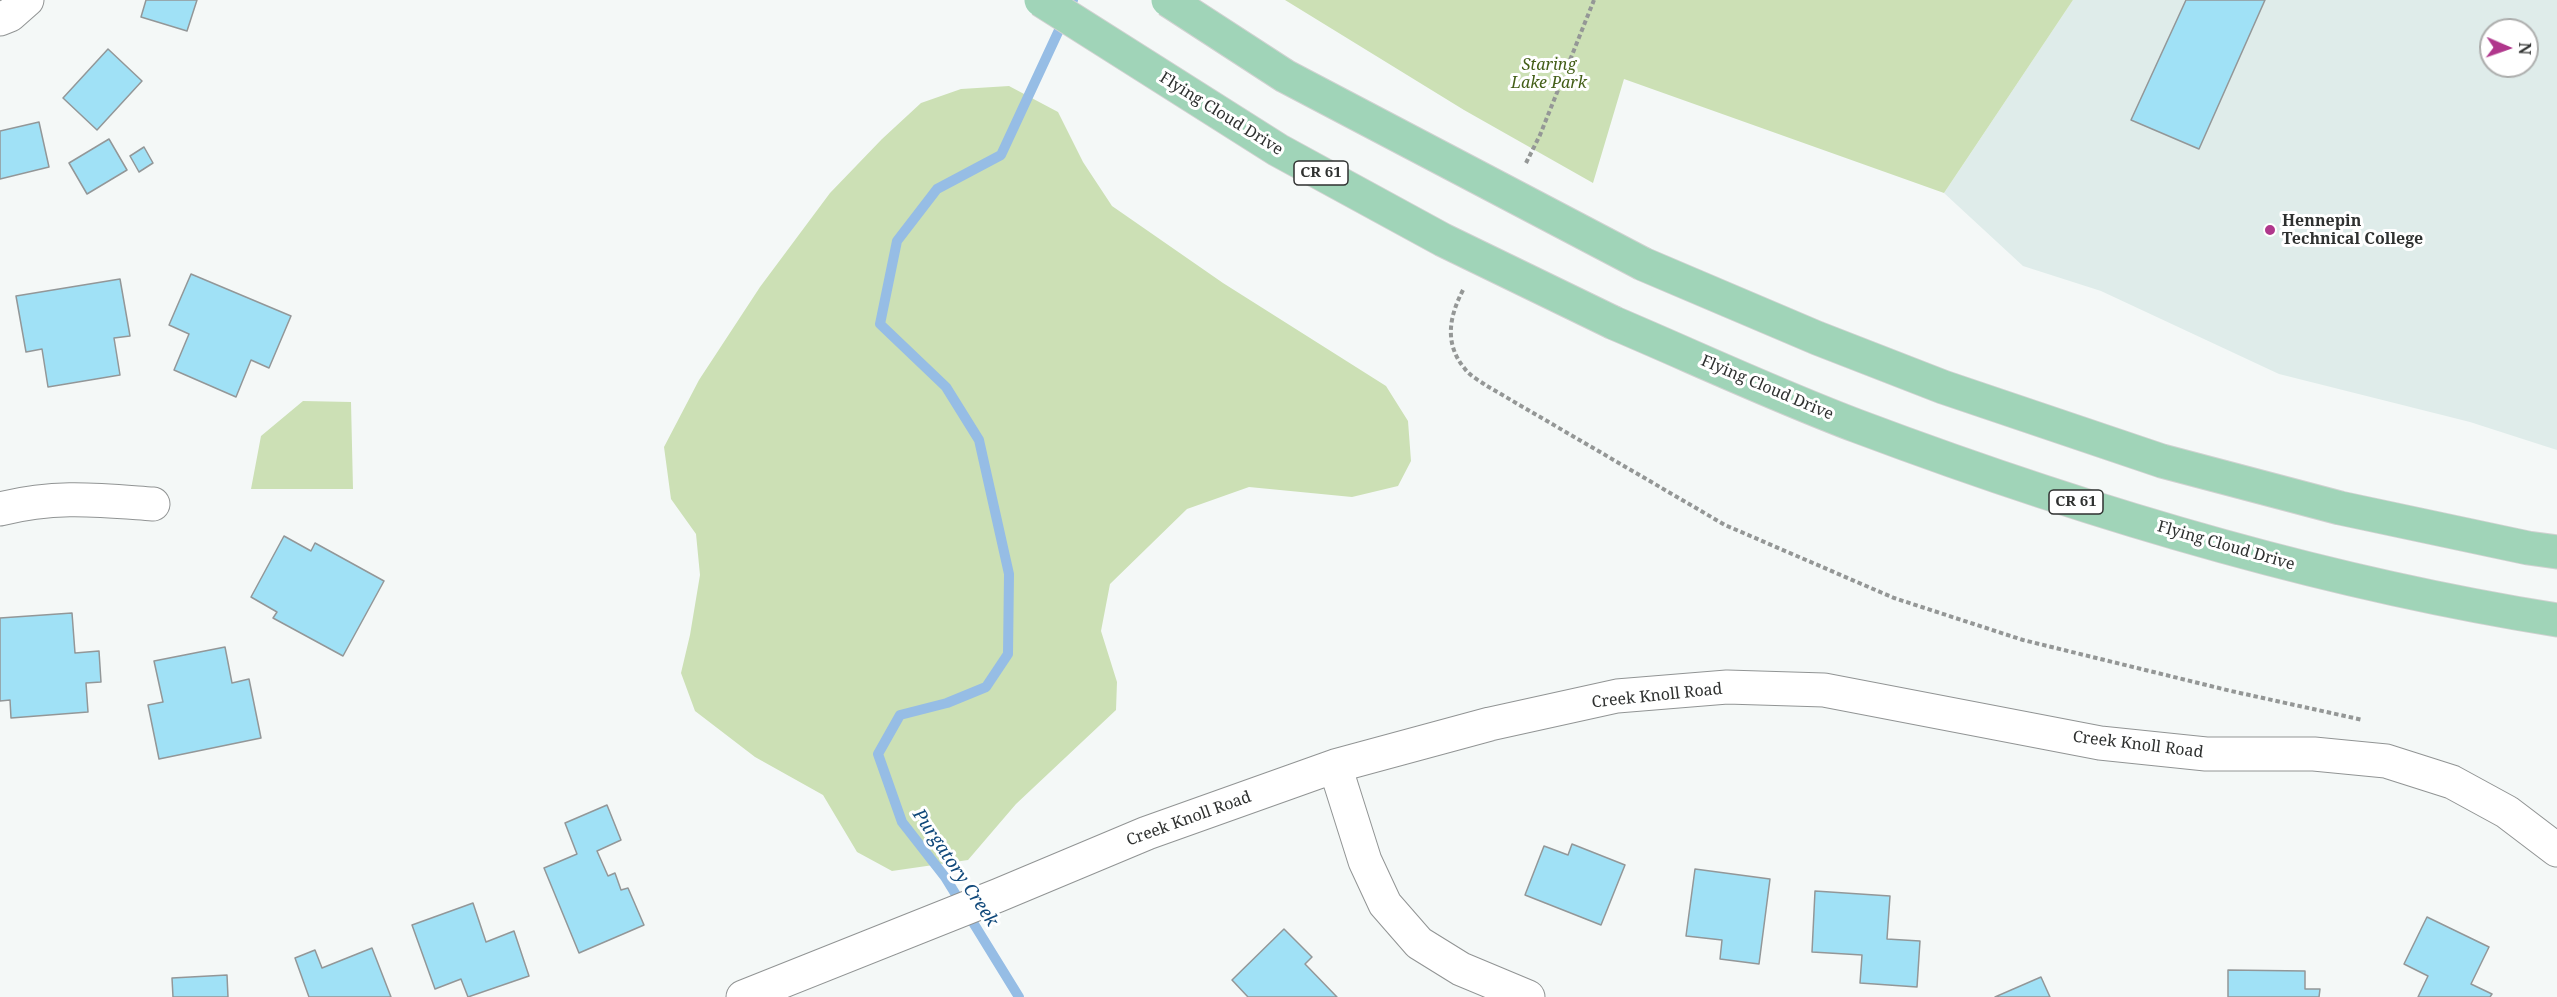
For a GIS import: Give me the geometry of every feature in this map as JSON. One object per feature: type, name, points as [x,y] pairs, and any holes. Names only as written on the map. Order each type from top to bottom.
[{"type":"main road","name":"Flying Cloud Drive","points":[[1041,0],[1278,150],[1443,240],[1614,323],[1855,425],[2061,498],[2285,563],[2487,609],[2557,620]]},
{"type":"main road","points":[[1168,0],[1285,76],[1643,264],[1817,338],[1943,387],[2162,461],[2340,508],[2528,548],[2557,552]]},
{"type":"street","points":[[0,20],[10,15],[27,0]]},
{"type":"street","points":[[0,509],[25,503],[72,498],[153,504]]},
{"type":"street","name":"Creek Knoll Road","points":[[743,997],[1147,833],[1335,765],[1490,723],[1617,696],[1727,687],[1824,690],[2100,743],[2206,754],[2314,754],[2386,761],[2452,782],[2507,812],[2557,850]]},
{"type":"street","points":[[1335,765],[1365,861],[1384,904],[1419,943],[1461,969],[1528,997]]},
{"type":"path","points":[[1524,166],[1540,135],[1594,0]]},
{"type":"path","points":[[1463,289],[1453,309],[1450,341],[1465,369],[1487,386],[1725,525],[1894,598],[2023,640],[2231,691],[2364,720]]},
{"type":"shaded area","name":"Hennepin Technical College","points":[[2073,0],[2557,0],[2557,450],[2470,422],[2279,374],[2101,291],[2023,266],[1944,193]]},
{"type":"green space","name":"Staring Lake Park","points":[[1285,0],[2073,0],[1944,193],[1624,79],[1593,183],[1464,110]]},
{"type":"green space","points":[[1009,86],[1058,112],[1083,162],[1112,206],[1223,283],[1386,386],[1408,421],[1411,461],[1398,486],[1352,497],[1249,487],[1187,509],[1110,584],[1101,631],[1117,682],[1116,710],[1016,804],[968,860],[892,871],[857,852],[823,795],[755,757],[695,711],[681,673],[700,575],[696,534],[671,499],[664,447],[699,380],[760,287],[830,193],[882,139],[921,103],[961,89]]},
{"type":"green space","points":[[303,401],[351,402],[353,489],[251,489],[261,436]]},
{"type":"building","points":[[146,0],[197,0],[187,31],[141,17]]},
{"type":"building","points":[[2186,0],[2265,0],[2199,149],[2131,120]]},
{"type":"building","points":[[108,49],[142,81],[97,130],[63,98]]},
{"type":"building","points":[[39,122],[49,167],[0,179],[0,131]]},
{"type":"building","points":[[109,139],[127,170],[87,194],[69,163]]},
{"type":"building","points":[[144,147],[153,163],[139,172],[130,156]]},
{"type":"building","points":[[191,274],[291,316],[269,368],[251,360],[236,397],[174,370],[189,334],[169,325]]},
{"type":"building","points":[[120,279],[130,336],[114,338],[120,375],[48,387],[42,349],[26,352],[16,296]]},
{"type":"building","points":[[284,536],[311,551],[315,543],[384,581],[343,656],[273,618],[277,612],[251,597]]},
{"type":"building","points":[[72,613],[75,653],[99,651],[101,682],[86,683],[88,712],[11,718],[10,700],[0,701],[0,618]]},
{"type":"building","points":[[225,647],[232,683],[249,679],[261,738],[159,759],[148,705],[163,702],[154,661]]},
{"type":"building","points":[[607,805],[621,840],[597,851],[608,876],[615,873],[621,890],[628,888],[644,925],[579,953],[544,868],[577,854],[565,823]]},
{"type":"building","points":[[1572,844],[1625,865],[1601,925],[1525,895],[1544,846],[1568,855]]},
{"type":"building","points":[[1695,869],[1770,879],[1759,964],[1720,959],[1722,940],[1686,936]]},
{"type":"building","points":[[1815,891],[1890,896],[1887,939],[1920,941],[1917,987],[1860,983],[1862,955],[1812,952]]},
{"type":"building","points":[[473,903],[486,942],[514,931],[529,976],[468,997],[461,979],[435,989],[412,925]]},
{"type":"building","points":[[2427,917],[2489,947],[2471,984],[2492,994],[2490,997],[2418,997],[2428,976],[2404,964]]},
{"type":"building","points":[[1284,929],[1312,957],[1305,964],[1337,997],[1248,997],[1232,980]]},
{"type":"building","points":[[372,948],[391,997],[309,997],[295,958],[315,950],[322,968]]},
{"type":"building","points":[[2228,970],[2305,971],[2305,989],[2320,989],[2319,997],[2228,997]]},
{"type":"building","points":[[227,975],[228,997],[173,997],[172,978]]},
{"type":"building","points":[[2041,977],[2050,997],[1995,997]]},
{"type":"waterway","name":"Purgatory Creek","points":[[1019,997],[945,877],[902,822],[878,754],[900,715],[947,703],[986,687],[1008,654],[1009,574],[979,440],[946,387],[880,324],[897,241],[937,189],[1001,155],[1073,0]]},
{"type":"place","name":"Hennepin Technical College","points":[[2270,230]]}]
